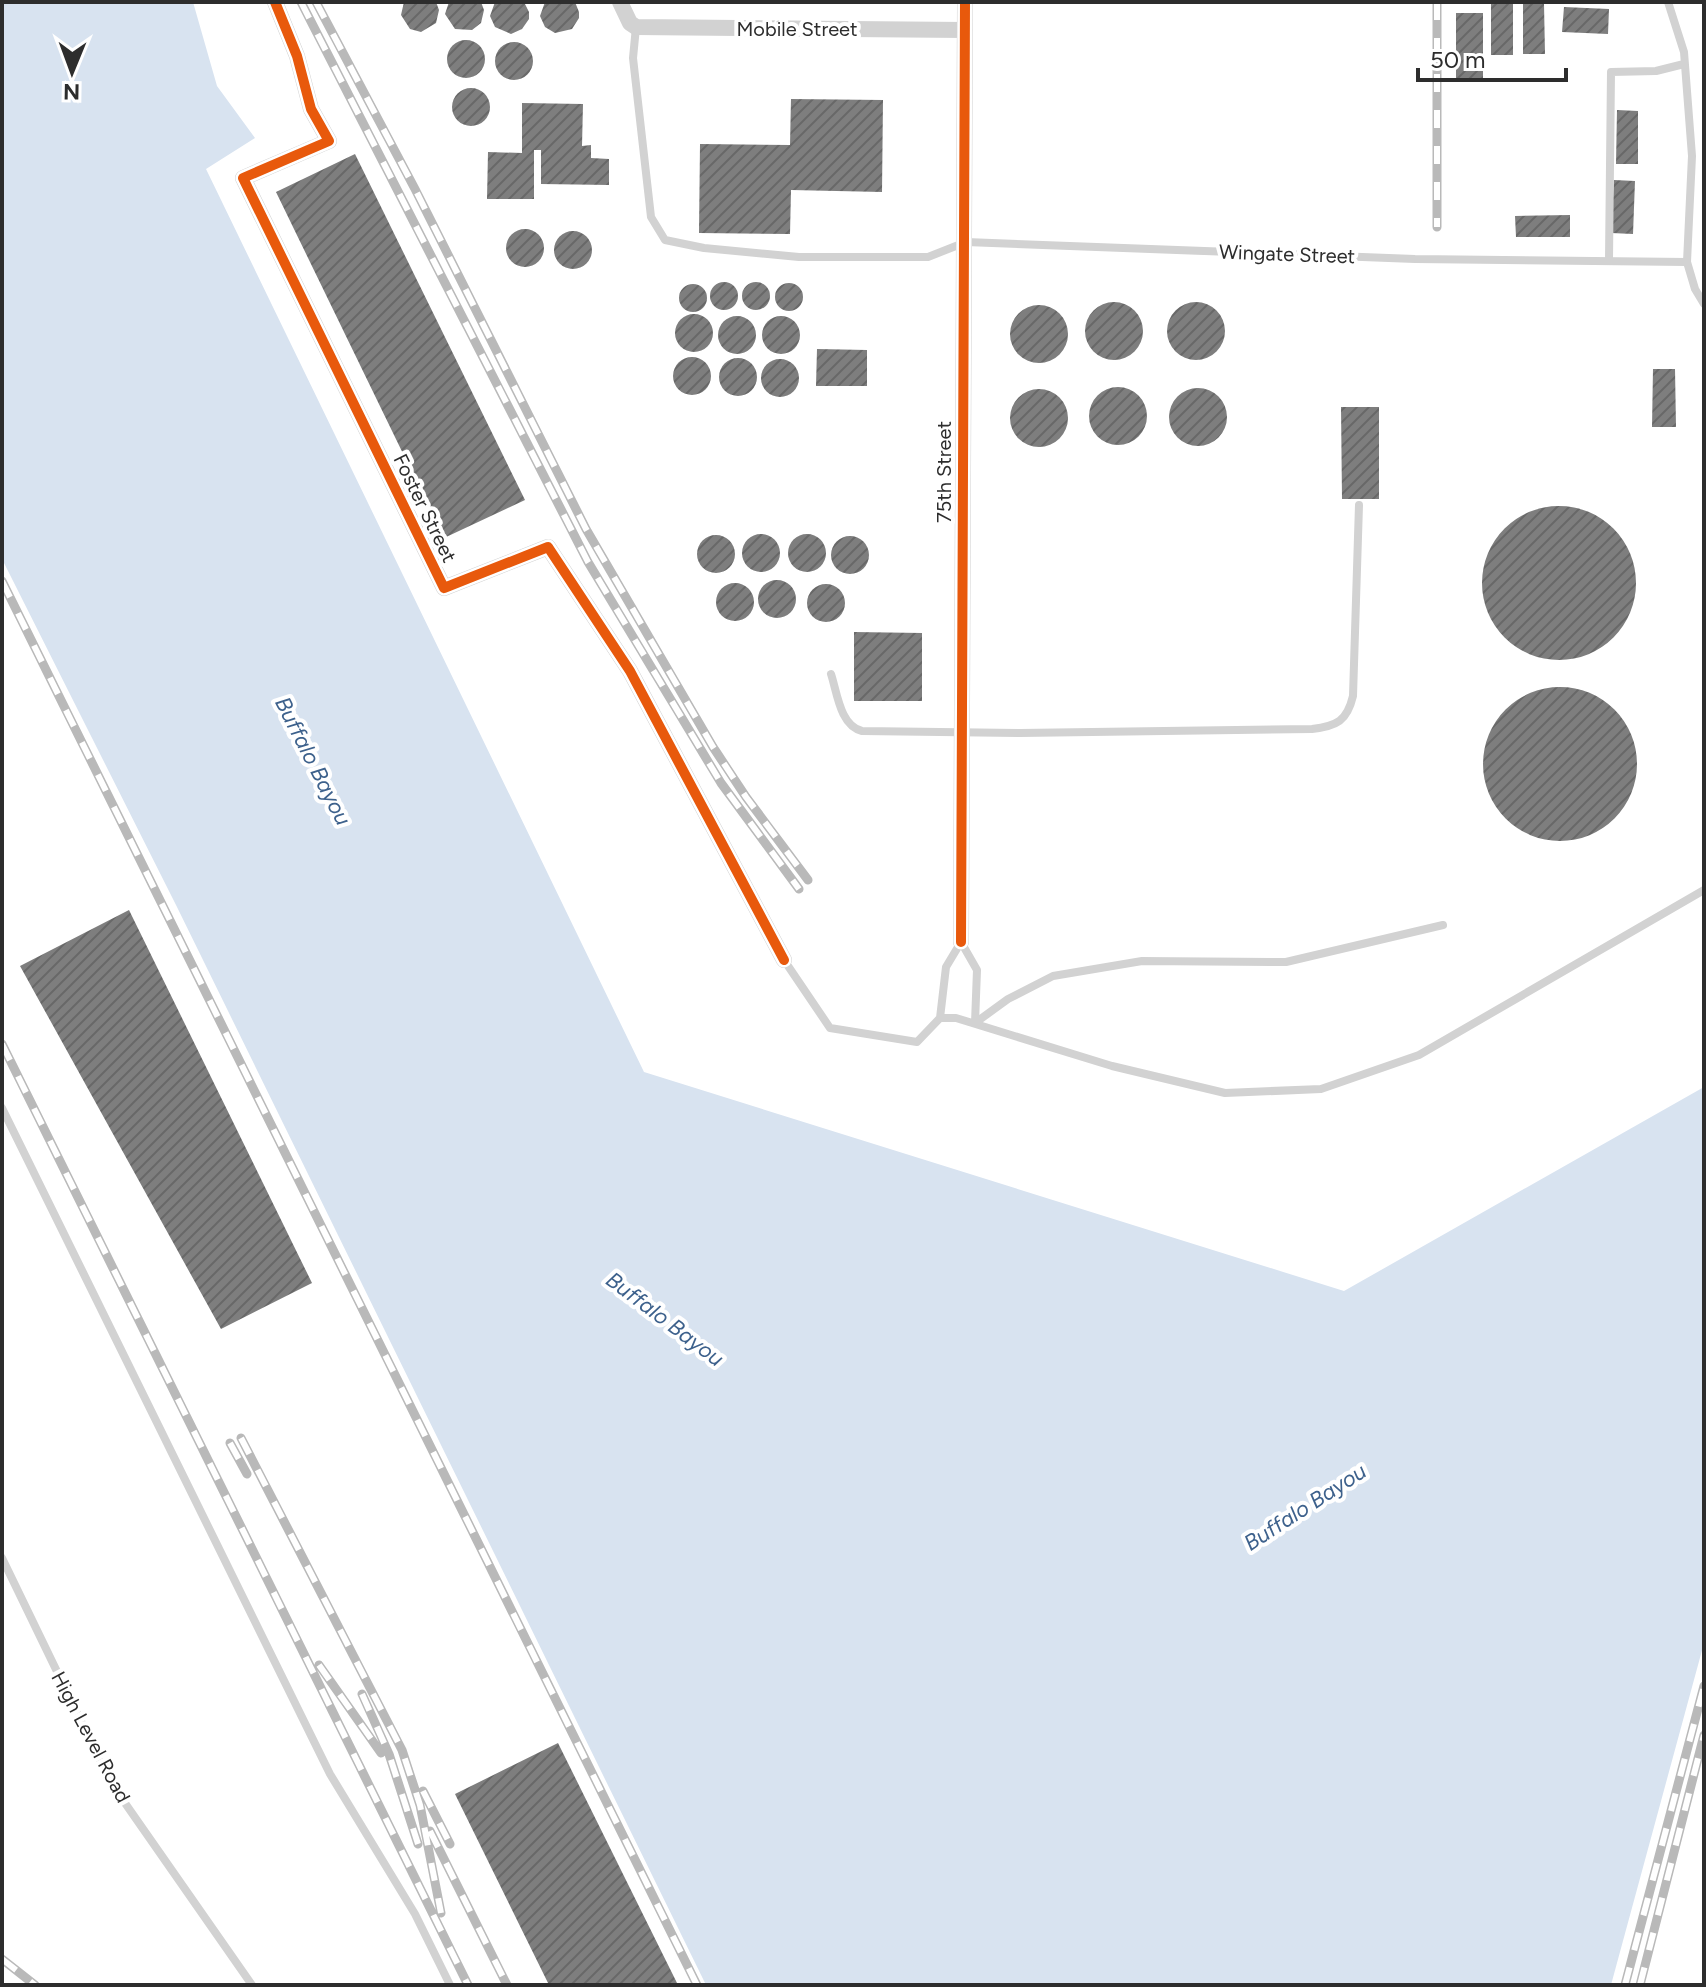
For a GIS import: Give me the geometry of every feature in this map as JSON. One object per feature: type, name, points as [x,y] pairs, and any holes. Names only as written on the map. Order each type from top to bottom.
[{"type":"street","name":"Foster Street","points":[[275,2],[297,56],[311,109],[329,141],[243,178],[444,588],[548,547],[630,671],[784,960]]},
{"type":"street","points":[[620,2],[633,25]]},
{"type":"street","name":"75th Street","points":[[961,942],[965,2]]},
{"type":"street","name":"Mobile Street","points":[[633,25],[965,30]]},
{"type":"lane","points":[[1668,2],[1684,52],[1692,156],[1687,262],[1695,289],[1704,304]]},
{"type":"lane","points":[[633,25],[633,58],[651,217],[665,240],[704,248],[799,257],[928,257],[966,242]]},
{"type":"lane","points":[[1609,260],[1611,72],[1656,71],[1684,64]]},
{"type":"lane","name":"Wingate Street","points":[[966,242],[1415,259],[1687,262]]},
{"type":"lane","points":[[831,674],[842,710],[854,729],[962,733],[1312,729],[1337,723],[1349,713],[1353,696],[1359,505]]},
{"type":"lane","points":[[940,1018],[975,1023],[1112,1066],[1225,1093],[1321,1089],[1419,1055],[1704,890]]},
{"type":"lane","points":[[975,1023],[1008,999],[1053,976],[1142,961],[1286,962],[1443,925]]},
{"type":"lane","points":[[784,960],[830,1028],[917,1042],[940,1018],[946,967],[961,942],[977,970],[975,1023]]},
{"type":"lane","points":[[2,1108],[330,1774],[415,1914],[450,1985]]},
{"type":"lane","name":"High Level Road","points":[[2,1558],[111,1783],[252,1985]]},
{"type":"water","name":"Buffalo Bayou","points":[[2,2],[193,2],[217,86],[255,138],[206,169],[644,1072],[1344,1291],[1704,1087],[1704,1643],[1611,1985],[706,1985],[176,905],[2,559]]},
{"type":"building","points":[[404,2],[436,2],[439,10],[436,23],[421,32],[410,29],[401,15]]},
{"type":"building","points":[[449,2],[481,2],[484,10],[481,23],[472,30],[455,29],[445,14]]},
{"type":"building","points":[[495,2],[524,2],[529,19],[522,29],[511,34],[495,27],[490,16]]},
{"type":"building","points":[[545,2],[575,2],[579,18],[572,29],[555,33],[545,27],[540,16]]},
{"type":"building","points":[[1491,4],[1513,4],[1513,55],[1491,55]]},
{"type":"building","points":[[1523,4],[1544,4],[1545,54],[1523,54]]},
{"type":"building","points":[[1564,7],[1609,9],[1608,34],[1562,32]]},
{"type":"building","points":[[1456,13],[1483,13],[1483,80],[1456,80]]},
{"type":"building","points":[[466,40],[480,45],[485,59],[480,73],[466,78],[452,73],[447,59],[452,45]]},
{"type":"building","points":[[514,42],[528,47],[533,61],[528,75],[514,80],[500,75],[495,61],[500,47]]},
{"type":"building","points":[[471,88],[485,93],[490,107],[485,121],[471,126],[457,121],[452,107],[457,93]]},
{"type":"building","points":[[791,99],[883,100],[882,192],[791,190],[790,234],[699,233],[700,144],[790,145]]},
{"type":"building","points":[[522,103],[583,104],[582,146],[591,145],[591,158],[609,159],[609,185],[541,184],[541,150],[534,150],[534,199],[487,199],[488,152],[522,153]]},
{"type":"building","points":[[1617,110],[1638,111],[1638,164],[1616,164]]},
{"type":"building","points":[[355,154],[525,500],[444,538],[276,192]]},
{"type":"building","points":[[1614,180],[1635,181],[1633,234],[1611,233]]},
{"type":"building","points":[[1570,215],[1570,237],[1516,237],[1515,216]]},
{"type":"building","points":[[525,229],[539,234],[544,248],[539,262],[525,267],[511,262],[506,248],[511,234]]},
{"type":"building","points":[[573,231],[587,236],[592,250],[587,264],[573,269],[559,264],[554,250],[559,236]]},
{"type":"building","points":[[724,282],[734,286],[738,296],[734,306],[724,310],[714,306],[710,296],[714,286]]},
{"type":"building","points":[[756,282],[766,286],[770,296],[766,306],[756,310],[746,306],[742,296],[746,286]]},
{"type":"building","points":[[789,283],[799,287],[803,297],[799,307],[789,311],[779,307],[775,297],[779,287]]},
{"type":"building","points":[[693,284],[703,288],[707,298],[703,308],[693,312],[683,308],[679,298],[683,288]]},
{"type":"building","points":[[1114,302],[1125,304],[1134,311],[1141,320],[1141,342],[1134,351],[1125,358],[1114,360],[1103,358],[1094,351],[1087,342],[1085,331],[1087,320],[1094,311],[1103,304]]},
{"type":"building","points":[[1196,302],[1207,304],[1216,311],[1223,320],[1223,342],[1216,351],[1207,358],[1196,360],[1185,358],[1176,351],[1169,342],[1167,331],[1169,320],[1176,311],[1185,304]]},
{"type":"building","points":[[1039,305],[1050,307],[1059,314],[1066,323],[1066,345],[1059,354],[1050,361],[1039,363],[1028,361],[1019,354],[1012,345],[1010,334],[1012,323],[1019,314],[1028,307]]},
{"type":"building","points":[[694,314],[708,319],[713,333],[708,347],[694,352],[680,347],[675,333],[680,319]]},
{"type":"building","points":[[737,316],[751,321],[756,335],[751,349],[737,354],[723,349],[718,335],[723,321]]},
{"type":"building","points":[[781,316],[795,321],[800,335],[795,349],[781,354],[767,349],[762,335],[767,321]]},
{"type":"building","points":[[817,349],[867,350],[867,386],[816,386]]},
{"type":"building","points":[[692,357],[706,362],[711,376],[706,390],[692,395],[678,390],[673,376],[678,362]]},
{"type":"building","points":[[738,358],[752,363],[757,377],[752,391],[738,396],[724,391],[719,377],[724,363]]},
{"type":"building","points":[[780,359],[794,364],[799,378],[794,392],[780,397],[766,392],[761,378],[766,364]]},
{"type":"building","points":[[1653,369],[1675,369],[1676,427],[1652,427]]},
{"type":"building","points":[[1118,387],[1129,389],[1138,396],[1145,405],[1145,427],[1138,436],[1129,443],[1118,445],[1107,443],[1098,436],[1091,427],[1089,416],[1091,405],[1098,396],[1107,389]]},
{"type":"building","points":[[1198,388],[1209,390],[1218,397],[1225,406],[1225,428],[1218,437],[1209,444],[1198,446],[1187,444],[1178,437],[1171,428],[1169,417],[1171,406],[1178,397],[1187,390]]},
{"type":"building","points":[[1039,389],[1050,391],[1059,398],[1066,407],[1066,429],[1059,438],[1050,445],[1039,447],[1028,445],[1019,438],[1012,429],[1010,418],[1012,407],[1019,398],[1028,391]]},
{"type":"building","points":[[1341,407],[1379,407],[1379,499],[1342,499]]},
{"type":"building","points":[[1559,506],[1589,511],[1614,528],[1631,553],[1636,583],[1631,613],[1614,638],[1589,655],[1559,660],[1529,655],[1504,638],[1487,613],[1482,583],[1487,553],[1504,528],[1529,511]]},
{"type":"building","points":[[761,534],[775,539],[780,553],[775,567],[761,572],[747,567],[742,553],[747,539]]},
{"type":"building","points":[[807,534],[821,539],[826,553],[821,567],[807,572],[793,567],[788,553],[793,539]]},
{"type":"building","points":[[716,535],[730,540],[735,554],[730,568],[716,573],[702,568],[697,554],[702,540]]},
{"type":"building","points":[[850,536],[864,541],[869,555],[864,569],[850,574],[836,569],[831,555],[836,541]]},
{"type":"building","points":[[777,580],[791,585],[796,599],[791,613],[777,618],[763,613],[758,599],[763,585]]},
{"type":"building","points":[[735,583],[749,588],[754,602],[749,616],[735,621],[721,616],[716,602],[721,588]]},
{"type":"building","points":[[826,584],[840,589],[845,603],[840,617],[826,622],[812,617],[807,603],[812,589]]},
{"type":"building","points":[[854,632],[922,633],[922,701],[854,701]]},
{"type":"building","points":[[1560,687],[1590,692],[1615,709],[1632,734],[1637,764],[1632,794],[1615,819],[1590,836],[1560,841],[1530,836],[1505,819],[1488,794],[1483,764],[1488,734],[1505,709],[1530,692]]},
{"type":"building","points":[[129,910],[312,1283],[221,1329],[20,966]]},
{"type":"building","points":[[558,1743],[678,1985],[549,1985],[455,1794]]},
{"type":"railway","points":[[301,2],[588,562],[721,783],[799,889]]},
{"type":"railway","points":[[316,2],[415,189],[586,529],[713,747],[808,880]]},
{"type":"railway","points":[[1437,2],[1437,227]]},
{"type":"railway","points":[[2,581],[697,1985]]},
{"type":"railway","points":[[2,1044],[468,1985]]},
{"type":"railway","points":[[241,1438],[402,1750],[420,1805],[441,1913]]},
{"type":"railway","points":[[230,1443],[247,1474]]},
{"type":"railway","points":[[319,1665],[381,1753]]},
{"type":"railway","points":[[1625,1985],[1704,1686]]},
{"type":"railway","points":[[362,1694],[389,1754],[418,1844]]},
{"type":"railway","points":[[1640,1985],[1704,1735]]},
{"type":"railway","points":[[423,1791],[450,1844]]},
{"type":"railway","points":[[430,1831],[507,1985]]},
{"type":"railway","points":[[2,1959],[35,1985]]},
{"type":"cycle path","points":[[275,2],[297,56],[311,109],[329,141],[243,178],[444,588],[548,547],[630,671],[784,960]]},
{"type":"cycle path","points":[[961,942],[965,2]]}]
